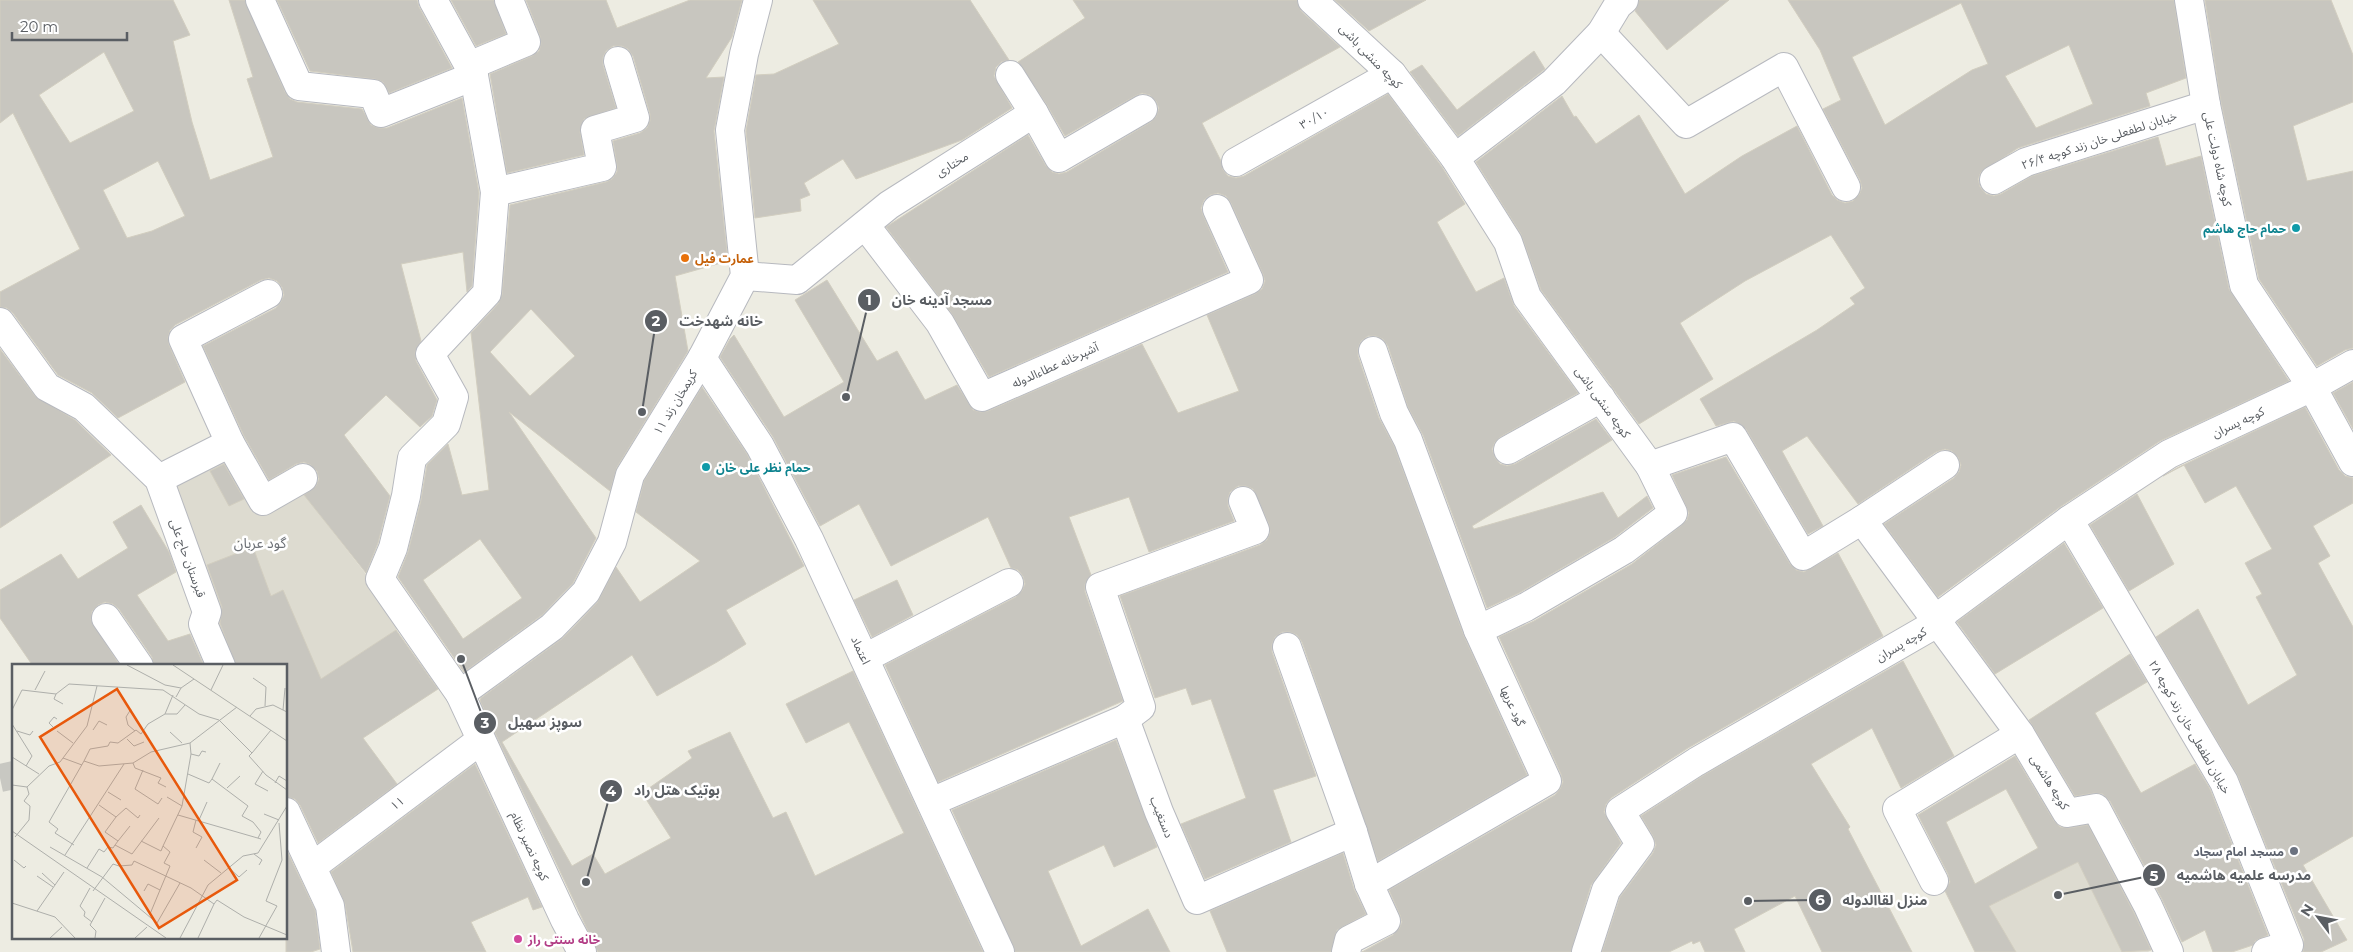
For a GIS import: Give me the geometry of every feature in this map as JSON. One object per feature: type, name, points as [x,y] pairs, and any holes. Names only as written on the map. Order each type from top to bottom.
[{"type":"lane","points":[[260,0],[298,86],[373,94],[381,113],[471,71],[526,42],[509,0]]},
{"type":"lane","points":[[433,0],[471,71],[495,192],[487,293],[430,354],[454,397],[446,424],[412,458],[406,496],[393,548],[380,579],[460,694],[481,740]]},
{"type":"lane","points":[[745,276],[730,130],[744,54],[758,0]]},
{"type":"lane","name":"کوچه منشی باشی","points":[[1312,0],[1392,74],[1455,158],[1508,242],[1527,296],[1650,466],[1673,513],[1624,550],[1526,607],[1478,630]]},
{"type":"lane","name":"کوچه شاه دولت علی","points":[[2190,0],[2206,105],[2244,285],[2312,387],[2353,462]]},
{"type":"lane","points":[[1455,158],[1554,82],[1601,34],[1619,2]]},
{"type":"lane","points":[[1601,34],[1686,124],[1784,67],[1846,187]]},
{"type":"lane","points":[[495,192],[602,167],[595,130],[636,118],[618,60]]},
{"type":"lane","name":"۳۰/۱۰","points":[[1236,162],[1392,74]]},
{"type":"lane","points":[[1010,75],[1060,158],[1143,109]]},
{"type":"lane","name":"خیابان لطفعلی خان زند کوچه ۲۶/۴","points":[[1994,180],[2026,162],[2206,105]]},
{"type":"lane","name":"مختاری","points":[[745,276],[797,280],[889,205],[1034,113]]},
{"type":"lane","name":"آشپرخانه عطاءالدوله","points":[[865,225],[940,323],[982,398],[1249,280],[1217,209]]},
{"type":"lane","name":"کریمخان زند ۱۱","points":[[460,694],[552,627],[586,592],[612,542],[630,475],[702,358],[745,276]]},
{"type":"lane","points":[[268,294],[183,338],[230,443],[263,501],[304,478]]},
{"type":"lane","points":[[0,322],[47,387],[84,407],[159,479],[230,443]]},
{"type":"lane","name":"گود عربها","points":[[1369,884],[1547,781],[1478,630],[1408,440],[1394,413],[1373,351]]},
{"type":"lane","name":"اعتماد","points":[[702,358],[760,446],[809,539],[1000,952]]},
{"type":"lane","name":"کوچه پسران","points":[[1586,952],[1606,890],[1640,844],[1620,811],[1696,762],[1937,623],[1946,611],[2070,520],[2169,454],[2312,387],[2353,364]]},
{"type":"lane","points":[[1508,450],[1601,398]]},
{"type":"lane","points":[[1650,466],[1732,437],[1803,556],[1946,465]]},
{"type":"lane","name":"قبرستان حاج علی","points":[[159,479],[207,612],[203,624],[220,664]]},
{"type":"lane","points":[[930,802],[1125,719],[1141,708],[1100,587],[1255,530],[1242,501]]},
{"type":"lane","points":[[1862,520],[1937,623]]},
{"type":"lane","name":"خیابان لطفعلی خان زند کوچه ۲۸","points":[[2070,520],[2224,782],[2277,949]]},
{"type":"lane","points":[[864,658],[1009,583]]},
{"type":"lane","points":[[106,618],[138,664]]},
{"type":"lane","name":"کوچه هاشمی","points":[[1937,623],[2020,734],[2067,814],[2096,808],[2148,906],[2169,952]]},
{"type":"lane","points":[[1288,647],[1353,832],[1369,884],[1386,921],[1349,940],[1346,952]]},
{"type":"lane","name":"دستغیب","points":[[1125,719],[1159,812],[1197,900],[1353,832]]},
{"type":"lane","points":[[1934,881],[1897,810],[2020,734]]},
{"type":"lane","name":"۱۱","points":[[313,866],[481,740]]},
{"type":"lane","name":"کوچه نصیر نظام","points":[[481,740],[564,920],[582,952]]},
{"type":"lane","points":[[288,816],[313,866],[330,906],[336,952]]},
{"type":"shaded area","points":[[227,456],[259,514],[301,491],[405,624],[333,671],[342,695],[288,667],[288,664],[225,664],[210,627],[218,623],[170,487]]},
{"type":"shaded area","points":[[2092,818],[2160,945],[2148,952],[2016,952],[1975,884]]},
{"type":"building","points":[[0,0],[173,0],[190,35],[173,41],[192,122],[210,180],[273,157],[247,79],[253,77],[229,0],[245,0],[285,92],[290,99],[297,102],[362,109],[371,125],[387,128],[462,98],[479,193],[472,286],[467,292],[463,252],[401,264],[421,341],[415,352],[416,361],[437,400],[432,416],[420,427],[386,395],[344,435],[390,496],[378,543],[366,573],[304,495],[316,486],[319,479],[317,471],[311,465],[304,462],[296,464],[269,480],[244,436],[203,346],[276,308],[284,295],[282,287],[277,281],[269,278],[261,280],[175,325],[170,330],[168,337],[169,345],[185,382],[118,418],[92,393],[58,375],[13,313],[7,308],[0,307],[0,292],[80,249],[13,113],[0,123]],"holes":[[[104,52],[134,111],[70,143],[39,95]],[[158,161],[185,216],[152,231],[127,238],[103,190]]]},
{"type":"building","points":[[277,0],[417,0],[452,68],[389,93],[383,82],[375,79],[310,71]]},
{"type":"building","points":[[451,0],[494,0],[506,34],[476,46]]},
{"type":"building","points":[[526,0],[606,0],[617,28],[690,0],[742,0],[732,37],[706,78],[724,77],[714,131],[728,261],[675,276],[688,351],[617,467],[610,491],[509,412],[596,538],[573,583],[542,615],[464,672],[398,577],[408,552],[421,500],[427,465],[448,444],[462,495],[489,490],[471,333],[498,304],[502,295],[510,205],[612,179],[617,172],[613,141],[640,133],[647,128],[650,121],[650,114],[633,56],[628,49],[622,46],[613,46],[606,51],[603,57],[603,65],[616,108],[584,119],[580,132],[584,155],[507,173],[490,74],[532,56],[539,51],[541,44],[540,36]],"holes":[[[531,309],[575,356],[530,396],[490,352]],[[480,539],[522,598],[463,639],[423,580]]]},
{"type":"building","points":[[813,0],[970,0],[1009,60],[1001,62],[996,67],[994,76],[1012,108],[962,140],[856,179],[843,159],[804,183],[810,195],[800,199],[801,211],[755,218],[746,131],[756,75],[774,74],[839,44]]},
{"type":"building","points":[[1073,0],[1297,0],[1301,11],[1340,47],[1202,123],[1221,161],[1223,170],[1228,176],[1236,178],[1244,176],[1388,94],[1442,167],[1465,204],[1437,222],[1476,292],[1504,278],[1514,306],[1578,393],[1500,437],[1492,449],[1495,458],[1500,464],[1507,466],[1515,464],[1596,419],[1612,440],[1472,526],[1474,529],[1603,492],[1618,518],[1647,496],[1653,508],[1615,537],[1519,593],[1487,608],[1423,435],[1408,407],[1388,346],[1383,339],[1376,336],[1368,336],[1361,341],[1358,348],[1358,356],[1379,418],[1394,446],[1464,636],[1527,775],[1378,861],[1302,642],[1297,635],[1290,632],[1282,632],[1275,637],[1272,644],[1272,652],[1316,776],[1273,790],[1291,842],[1205,879],[1181,824],[1246,798],[1211,699],[1192,705],[1186,688],[1155,698],[1120,596],[1260,545],[1267,540],[1270,533],[1269,524],[1253,489],[1246,486],[1238,486],[1230,492],[1228,506],[1234,521],[1149,552],[1129,497],[1069,517],[1091,575],[1085,584],[1085,592],[1123,701],[938,782],[885,665],[1016,597],[1022,591],[1025,584],[1023,576],[1018,570],[1011,568],[988,517],[891,566],[859,504],[820,526],[773,437],[720,357],[734,335],[784,417],[844,382],[795,300],[827,280],[877,361],[897,351],[925,400],[957,385],[973,410],[980,412],[988,411],[1142,344],[1178,413],[1239,391],[1207,315],[1255,294],[1262,289],[1265,281],[1231,203],[1226,196],[1218,193],[1210,195],[1204,200],[1201,208],[1228,272],[989,377],[952,314],[886,227],[1028,135],[1046,166],[1052,172],[1059,174],[1067,172],[1151,122],[1156,117],[1159,108],[1156,101],[1150,95],[1142,93],[1065,136],[1018,62],[1085,18]]},
{"type":"building","points":[[1335,0],[1426,0],[1369,31]]},
{"type":"building","points":[[1639,0],[1729,0],[1667,50],[1635,11]]},
{"type":"building","points":[[1788,0],[2174,0],[2186,78],[2146,93],[2150,106],[2018,148],[1981,172],[1978,179],[1980,187],[1986,194],[1994,196],[2032,176],[2158,137],[2166,166],[2201,156],[2229,289],[2289,381],[2160,441],[2060,507],[1938,597],[1884,524],[1954,478],[1959,472],[1961,465],[1958,457],[1952,451],[1945,449],[1936,452],[1858,504],[1807,436],[1782,451],[1823,526],[1808,534],[1746,429],[1734,421],[1716,426],[1700,399],[1817,330],[1855,304],[1850,298],[1865,288],[1831,235],[1745,281],[1680,323],[1713,379],[1639,424],[1541,290],[1521,234],[1476,162],[1562,96],[1574,117],[1576,116],[1596,144],[1639,115],[1685,194],[1742,156],[1797,126],[1832,195],[1837,200],[1845,203],[1853,201],[1859,195],[1862,188],[1860,180],[1823,109],[1841,100],[1820,50]],"holes":[[[1961,3],[1988,64],[1972,70],[1885,125],[1852,57]],[[2069,45],[2093,104],[2036,128],[2005,76]]]},
{"type":"building","points":[[2205,0],[2331,0],[2353,55],[2353,102],[2293,126],[2307,181],[2353,171],[2353,348],[2345,350],[2317,366],[2259,279],[2221,102]]},
{"type":"building","points":[[1534,51],[1545,69],[1458,136],[1410,72],[1422,65],[1457,110]]},
{"type":"building","points":[[0,349],[35,396],[75,420],[111,455],[0,528]]},
{"type":"building","points":[[2353,382],[2353,429],[2333,393]]},
{"type":"building","points":[[702,387],[747,454],[804,566],[726,610],[746,644],[717,662],[657,696],[632,655],[502,742],[572,866],[593,854],[605,874],[671,838],[642,793],[692,758],[688,751],[730,732],[773,818],[786,812],[815,876],[904,833],[849,722],[806,743],[786,704],[853,671],[983,952],[598,952],[480,701],[481,698],[563,638],[597,603],[616,567],[640,602],[700,561],[636,512],[644,481]]},
{"type":"building","points":[[2305,407],[2339,470],[2345,476],[2353,478],[2353,503],[2313,526],[2330,556],[2318,563],[2353,627],[2353,836],[2303,865],[2347,940],[2321,952],[2303,952],[2304,939],[2238,776],[2156,637],[2198,609],[2248,705],[2297,675],[2256,597],[2262,594],[2245,563],[2272,549],[2236,486],[2205,503],[2184,465],[2163,476],[2177,468]]},
{"type":"building","points":[[1726,457],[1790,564],[1796,570],[1804,572],[1838,553],[1883,636],[1688,748],[1611,798],[1606,804],[1604,812],[1621,843],[1591,885],[1571,952],[1362,952],[1393,935],[1399,929],[1402,922],[1389,890],[1555,795],[1560,789],[1563,782],[1561,774],[1499,637],[1534,621],[1632,564],[1682,525],[1687,520],[1689,513],[1672,475]]},
{"type":"building","points":[[224,464],[244,499],[229,506],[210,471]]},
{"type":"building","points":[[2137,494],[2174,564],[2129,591],[2090,525]]},
{"type":"building","points":[[141,505],[169,552],[176,572],[137,595],[168,641],[190,634],[203,664],[154,664],[152,657],[119,609],[113,604],[105,602],[98,605],[92,611],[91,620],[119,664],[32,664],[0,618],[0,590],[61,554],[78,579],[128,548],[113,522]]},
{"type":"building","points":[[2064,543],[2103,608],[1995,674],[1957,622]]},
{"type":"building","points":[[253,547],[271,596],[283,590],[321,679],[396,630],[438,689],[363,738],[397,784],[318,843],[300,805],[295,799],[288,797],[288,664],[235,664],[220,623],[222,607],[207,565]]},
{"type":"building","points":[[897,580],[913,615],[872,637],[854,600]]},
{"type":"building","points":[[2130,654],[2147,682],[2095,713],[2141,793],[2195,764],[2210,789],[2268,935],[2255,941],[2253,945],[2232,952],[2213,952],[2205,930],[2182,942],[2162,899],[2110,801],[2103,794],[2094,793],[2075,796],[2029,720]]},
{"type":"building","points":[[1903,661],[1954,756],[1901,788],[1872,728],[1811,764],[1850,827],[1848,829],[1912,952],[1822,952],[1795,896],[1734,929],[1745,952],[1705,952],[1700,941],[1693,944],[1692,941],[1669,952],[1602,952],[1620,897],[1653,853],[1656,845],[1641,816],[1704,775]]},
{"type":"building","points":[[1116,740],[1157,847],[1114,867],[1104,845],[1048,871],[1081,946],[1148,909],[1170,952],[1015,952],[952,810]]},
{"type":"building","points":[[2015,756],[2054,821],[2060,827],[2069,828],[2088,825],[2151,950],[2122,952],[2078,862],[1989,906],[2016,952],[1975,952],[1945,891],[1950,882],[1948,874],[1918,815]],"holes":[[[2006,789],[2038,848],[1975,884],[1946,822]]]},
{"type":"building","points":[[475,764],[542,907],[533,910],[528,897],[471,922],[486,952],[353,952],[345,904],[331,872]]},
{"type":"building","points":[[288,853],[315,910],[320,949],[311,952],[286,952],[286,940],[288,940]]},
{"type":"building","points":[[1343,853],[1354,889],[1366,914],[1337,930],[1331,952],[1227,952],[1210,911]]},
{"type":"tunnel","points":[[0,778],[12,775]]},
{"type":"place","name":"حمام حاج هاشم","points":[[2296,228]]},
{"type":"place","name":"عمارت فیل","points":[[685,258]]},
{"type":"place","name":"مسجد آدینه خان","points":[[846,397]]},
{"type":"place","name":"خانه شهدخت","points":[[642,412]]},
{"type":"place","name":"حمام نظر علی خان","points":[[706,467]]},
{"type":"place","name":"سوپز سهیل","points":[[461,659]]},
{"type":"place","name":"مسجد امام سجاد","points":[[2294,851]]},
{"type":"place","name":"بوتیک هتل راد","points":[[586,882]]},
{"type":"place","name":"مدرسه علمیه هاشمیه","points":[[2058,895]]},
{"type":"place","name":"منزل لقاالدوله","points":[[1748,901]]},
{"type":"place","name":"خانه سنتی راز","points":[[518,939]]},
{"type":"district","name":"گود عربان","points":[[260,543]]}]
